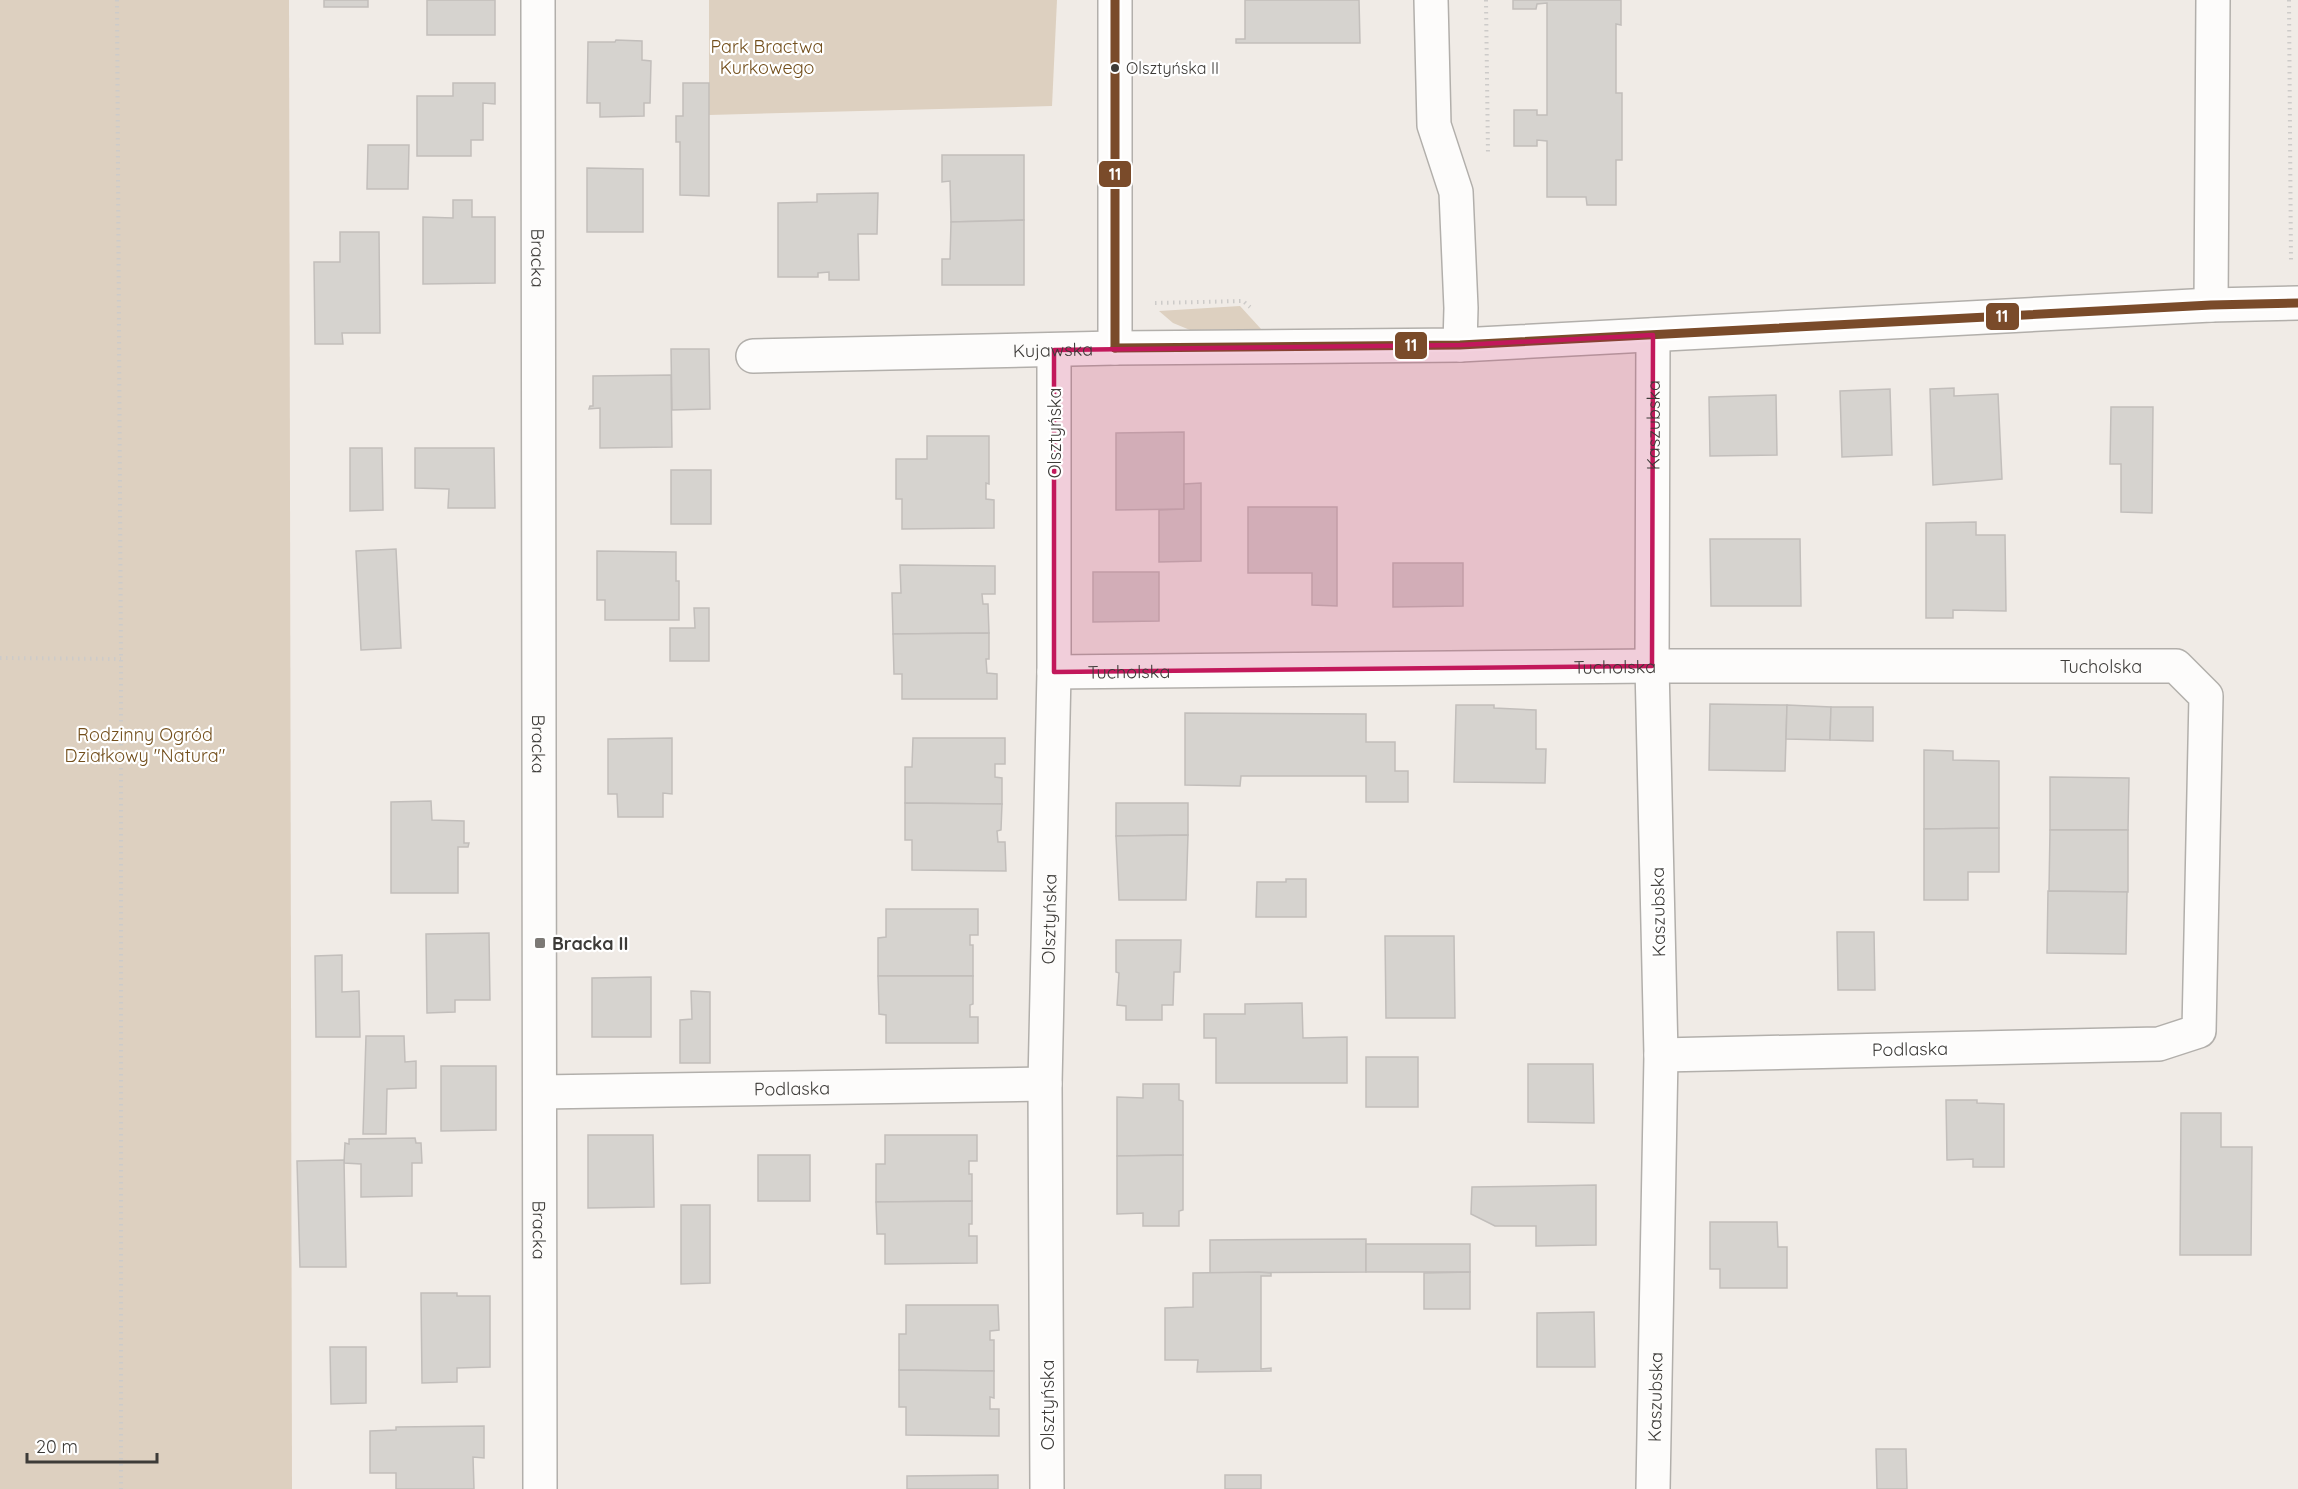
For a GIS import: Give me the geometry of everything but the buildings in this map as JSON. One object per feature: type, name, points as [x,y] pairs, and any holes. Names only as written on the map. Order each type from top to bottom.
[{"type":"street","name":"Bracka","points":[[538,0],[540,1489]]},
{"type":"street","points":[[1115,0],[1115,348]]},
{"type":"street","points":[[1431,0],[1434,125],[1456,192],[1461,308],[1460,345]]},
{"type":"street","points":[[2211,305],[2213,0]]},
{"type":"street","name":"Kujawska","points":[[753,356],[1115,348],[1460,345],[2211,305],[2298,303]]},
{"type":"street","name":"Kaszubska","points":[[1653,335],[1652,666],[1660,1055],[1653,1489]]},
{"type":"street","name":"Olsztyńska","points":[[1047,1489],[1045,1084],[1054,672],[1054,350]]},
{"type":"street","name":"Tucholska","points":[[1054,672],[1652,666],[2176,666],[2206,696],[2199,1031]]},
{"type":"street","name":"Podlaska","points":[[1660,1055],[2159,1044],[2199,1031]]},
{"type":"street","name":"Podlaska","points":[[540,1092],[1045,1084]]},
{"type":"path","points":[[117,0],[121,1489]]},
{"type":"path","points":[[2289,0],[2291,269]]},
{"type":"path","points":[[0,658],[120,659]]},
{"type":"highlighted area","points":[[1653,335],[1652,666],[1054,672],[1054,350],[1460,345]]},
{"type":"green space","name":"Rodzinny Ogród Działkowy \"Natura\"","points":[[0,0],[289,0],[292,1489],[0,1489]]},
{"type":"green space","name":"Park Bractwa Kurkowego","points":[[709,0],[1057,0],[1052,106],[709,115]]},
{"type":"green space","points":[[1240,306],[1261,329],[1190,330],[1173,323],[1159,311]]},
{"type":"transit line","name":"11","points":[[1115,0],[1115,348]]},
{"type":"transit line","name":"11","points":[[1115,348],[1460,345],[2211,305],[2298,303]]},
{"type":"place","name":"Olsztyńska II","points":[[1115,68]]},
{"type":"place","name":"Bracka II","points":[[540,943]]}]
